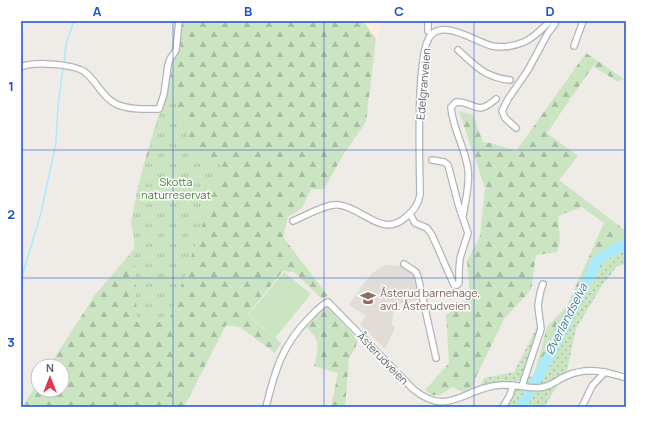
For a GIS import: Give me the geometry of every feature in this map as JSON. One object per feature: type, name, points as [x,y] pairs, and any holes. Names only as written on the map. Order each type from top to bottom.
[{"type":"street","points":[[21,67],[32,63],[73,67],[86,73],[109,100],[115,104],[124,107],[158,110],[164,94],[168,65],[176,50],[179,21]]},
{"type":"street","points":[[428,21],[428,31]]},
{"type":"street","points":[[574,46],[583,21]]},
{"type":"street","points":[[516,128],[505,118],[502,111],[508,99],[528,70],[553,22]]},
{"type":"street","name":"Edelgranveien","points":[[410,214],[416,208],[420,195],[420,108],[423,62],[426,45],[431,35],[440,30],[448,30],[491,46],[502,47],[526,41],[553,22]]},
{"type":"street","points":[[458,50],[488,75],[500,79],[510,80]]},
{"type":"street","points":[[463,218],[468,188],[468,169],[451,107],[456,102],[460,102],[482,108],[496,99]]},
{"type":"street","points":[[293,221],[331,205],[346,207],[375,222],[386,225],[400,223],[410,214],[415,223],[428,228],[454,285],[457,285],[459,283],[458,270],[460,258],[468,233],[448,165],[444,162],[432,160]]},
{"type":"street","points":[[404,264],[416,272],[418,277],[436,358]]},
{"type":"street","points":[[522,386],[541,329],[538,306],[543,284]]},
{"type":"street","name":"Åsterudveien","points":[[266,407],[271,383],[280,357],[289,342],[304,323],[323,304],[328,302],[413,388],[426,398],[444,405],[481,389],[502,385],[531,387],[547,386],[577,372],[594,370],[626,378]]},
{"type":"street","points":[[582,407],[592,386],[605,372]]},
{"type":"street","points":[[503,407],[510,395],[513,385]]},
{"type":"shaded area","points":[[363,21],[383,21],[376,39]]},
{"type":"shaded area","points":[[386,265],[405,266],[414,273],[421,299],[400,304],[395,307],[392,324],[395,328],[385,349],[360,324],[366,316],[349,305],[372,273]]},
{"type":"green space","points":[[182,21],[363,21],[376,39],[366,122],[343,155],[324,189],[311,189],[302,208],[288,217],[283,237],[328,296],[321,298],[294,272],[283,271],[247,315],[281,343],[275,353],[240,327],[226,325],[184,407],[22,407],[30,395],[30,398],[70,398],[70,358],[54,358],[95,295],[135,248],[134,217],[136,199],[178,44]]},
{"type":"green space","points":[[586,53],[624,79],[618,82],[593,66],[547,133],[578,156],[559,180],[626,231],[626,233],[534,375],[547,327],[567,306],[604,223],[582,207],[558,216],[560,240],[557,252],[536,255],[531,290],[504,319],[476,377],[474,387],[464,392],[452,387],[440,395],[431,395],[425,390],[449,363],[446,314],[461,307],[470,293],[467,261],[480,236],[485,188],[459,111],[473,115],[483,142],[516,151]]},
{"type":"green space","name":"Skotta naturreservat","points":[[167,79],[194,152],[223,166],[167,326],[154,319],[137,322],[134,239],[131,223],[137,191],[156,131]]},
{"type":"green space","points":[[626,233],[626,264],[617,266],[601,287],[576,329],[567,370],[544,407],[502,407],[515,384],[534,375]]},
{"type":"green space","points":[[284,272],[311,294],[275,338],[248,315]]},
{"type":"green space","points":[[327,306],[357,339],[356,347],[349,358],[345,407],[331,407],[338,373],[314,366],[318,345],[314,336],[306,327]]},
{"type":"green space","points":[[538,325],[540,326],[524,378],[513,383],[481,385],[484,378],[514,372]]},
{"type":"waterway","points":[[64,64],[66,44],[74,21]]},
{"type":"waterway","points":[[21,280],[41,213],[56,143],[58,106],[63,67]]},
{"type":"waterway","name":"Øverlandselva","points":[[521,407],[543,368],[598,259],[619,247],[626,248]]},
{"type":"place","name":"Åsterud barnehage, avd. Åsterudveien","points":[[368,298]]}]
